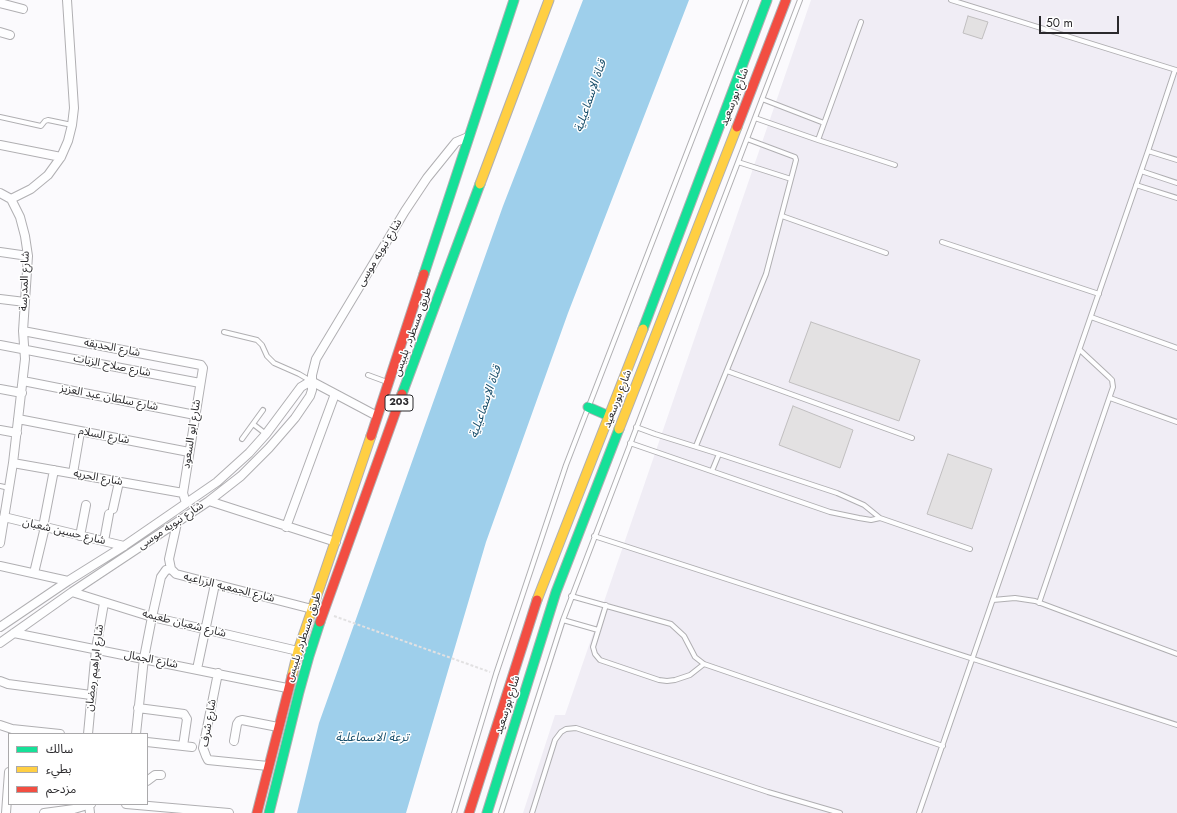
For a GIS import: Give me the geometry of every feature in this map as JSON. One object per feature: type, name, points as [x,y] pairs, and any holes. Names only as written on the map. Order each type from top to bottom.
[{"type":"main road","name":"طريق مسطرد, بلبيس","points":[[257,813],[298,651],[389,383],[468,136],[514,0]]},
{"type":"main road","name":"طريق مسطرد, بلبيس","points":[[269,813],[307,663],[324,612],[392,422],[548,0]]},
{"type":"main road","name":"شارع بورسعيد","points":[[469,813],[536,602],[610,416],[767,0]]},
{"type":"main road","name":"شارع بورسعيد","points":[[488,813],[556,592],[786,0]]},
{"type":"main road","points":[[588,407],[610,416]]},
{"type":"street","points":[[0,193],[10,199],[31,189],[48,175],[61,157],[68,141],[74,108],[67,0]]},
{"type":"street","points":[[0,3],[23,9]]},
{"type":"street","points":[[0,32],[10,35]]},
{"type":"street","name":"شارع نبويه موسى","points":[[0,643],[72,592],[209,501],[241,476],[269,448],[290,424],[310,396],[312,390],[311,381],[313,367],[316,359],[405,211],[427,178],[456,142],[468,136]]},
{"type":"street","points":[[0,145],[61,157]]},
{"type":"street","name":"شارع المدرسة","points":[[0,543],[13,463],[22,393],[24,350],[23,331],[28,256],[20,217],[10,199]]},
{"type":"street","points":[[0,252],[28,256]]},
{"type":"street","points":[[0,299],[25,302]]},
{"type":"street","name":"شارع الحديقه","points":[[23,331],[201,365]]},
{"type":"street","name":"شارع صلاح الزيات","points":[[0,345],[200,383]]},
{"type":"street","name":"شارع ابو السعود","points":[[186,503],[183,492],[203,368],[201,365]]},
{"type":"street","name":"شارع سلطان عبد العزيز","points":[[23,381],[195,415]]},
{"type":"street","points":[[311,381],[377,416]]},
{"type":"street","name":"شارع نبويه موسى","points":[[0,627],[68,581],[124,546],[217,482],[249,453],[280,417],[301,387],[311,381]]},
{"type":"street","points":[[0,389],[22,393]]},
{"type":"street","points":[[286,527],[335,394]]},
{"type":"street","name":"شارع السلام","points":[[18,419],[189,452]]},
{"type":"street","points":[[0,430],[17,433]]},
{"type":"street","points":[[73,474],[80,432]]},
{"type":"street","name":"شارع الحريه","points":[[13,463],[183,492]]},
{"type":"street","points":[[34,574],[54,470]]},
{"type":"street","points":[[104,541],[119,482]]},
{"type":"street","points":[[209,501],[336,542]]},
{"type":"street","points":[[80,536],[86,505]]},
{"type":"street","name":"شارع حسين شعبان","points":[[4,517],[124,546]]},
{"type":"street","name":"شارع الجمعيه الزراعيه","points":[[177,522],[169,559],[171,568],[176,574],[312,609]]},
{"type":"street","points":[[0,566],[68,581]]},
{"type":"street","points":[[136,733],[144,658],[152,617],[161,577],[166,570],[171,568]]},
{"type":"street","points":[[197,669],[215,584]]},
{"type":"street","name":"شارع شعبان طعيمه","points":[[72,592],[152,617],[298,651]]},
{"type":"street","name":"شارع ابراهيم رمضان","points":[[88,733],[96,650],[104,603]]},
{"type":"street","name":"شارع الجمال","points":[[14,633],[288,688]]},
{"type":"street","name":"شارع شرف","points":[[218,674],[204,748],[208,760],[268,766]]},
{"type":"street","points":[[0,681],[8,684],[91,695]]},
{"type":"street","points":[[138,708],[184,714],[187,719],[183,746]]},
{"type":"street","points":[[234,741],[237,724],[242,720],[278,727]]},
{"type":"street","points":[[0,725],[12,732],[36,733]]},
{"type":"street","points":[[148,742],[192,747]]},
{"type":"street","points":[[148,780],[155,775],[161,774]]},
{"type":"street","points":[[6,813],[8,786]]},
{"type":"street","points":[[44,813],[74,809],[84,805]]},
{"type":"street","points":[[140,807],[229,813]]},
{"type":"lane","points":[[454,813],[496,674],[566,465],[746,0]]},
{"type":"lane","points":[[501,813],[563,620],[800,0]]},
{"type":"lane","points":[[919,813],[1176,70],[951,0]]},
{"type":"lane","points":[[818,140],[861,22]]},
{"type":"lane","points":[[762,99],[824,123]]},
{"type":"lane","points":[[0,117],[39,126],[48,120],[72,125]]},
{"type":"lane","points":[[755,118],[818,140],[895,164]]},
{"type":"lane","points":[[696,446],[766,274],[796,160],[795,157],[747,140]]},
{"type":"lane","points":[[1148,151],[1177,160]]},
{"type":"lane","points":[[738,162],[791,179]]},
{"type":"lane","points":[[1141,171],[1177,183]]},
{"type":"lane","points":[[1136,185],[1177,198]]},
{"type":"lane","points":[[782,216],[886,253]]},
{"type":"lane","points":[[942,242],[1099,294]]},
{"type":"lane","points":[[1091,317],[1177,348]]},
{"type":"lane","points":[[224,332],[257,340],[274,364],[299,374],[311,381]]},
{"type":"lane","points":[[1039,603],[1113,387],[1112,380],[1080,350]]},
{"type":"lane","points":[[727,371],[912,438]]},
{"type":"lane","points":[[368,375],[389,383]]},
{"type":"lane","points":[[1110,398],[1177,422]]},
{"type":"lane","points":[[242,439],[263,410]]},
{"type":"lane","points":[[253,424],[266,434]]},
{"type":"lane","points":[[636,427],[851,498],[864,504],[880,518],[970,549]]},
{"type":"lane","points":[[630,443],[830,512],[871,520],[880,518]]},
{"type":"lane","points":[[712,471],[719,454]]},
{"type":"lane","points":[[0,486],[9,488]]},
{"type":"lane","points":[[594,536],[1177,725]]},
{"type":"lane","points":[[572,596],[671,624],[684,636],[695,656],[704,664],[943,746]]},
{"type":"lane","points":[[993,600],[1015,598],[1030,600],[1177,654]]},
{"type":"lane","points":[[606,605],[593,647],[597,658],[604,662],[659,680],[675,680],[682,678],[690,675],[704,664]]},
{"type":"lane","points":[[563,620],[598,630]]},
{"type":"lane","points":[[532,813],[555,740],[561,732],[566,729],[576,728],[768,792],[840,813]]},
{"type":"path","points":[[342,619],[496,674]]},
{"type":"shaded area","points":[[811,0],[1177,0],[1177,813],[523,813],[555,715],[565,715]]},
{"type":"water","name":"ترعة الاسماعلية","points":[[583,0],[689,0],[568,313],[486,542],[406,813],[297,813],[319,723],[503,206]]},
{"type":"building","points":[[968,16],[988,22],[982,39],[963,33]]},
{"type":"building","points":[[811,322],[920,360],[899,421],[789,382]]},
{"type":"building","points":[[793,406],[853,430],[840,468],[779,445]]},
{"type":"building","points":[[948,454],[992,469],[972,529],[927,514]]},
{"type":"traffic: fast","points":[[424,274],[514,0]]},
{"type":"traffic: fast","points":[[643,329],[767,0]]},
{"type":"traffic: fast","points":[[402,394],[480,184]]},
{"type":"traffic: fast","points":[[588,407],[609,416]]},
{"type":"traffic: fast","points":[[487,813],[556,592],[619,429]]},
{"type":"traffic: fast","points":[[269,813],[299,692],[320,622]]},
{"type":"traffic: slow","points":[[480,184],[549,0]]},
{"type":"traffic: slow","points":[[619,429],[737,127]]},
{"type":"traffic: slow","points":[[537,600],[643,329]]},
{"type":"traffic: slow","points":[[292,676],[298,651],[371,436]]},
{"type":"traffic: jam","points":[[737,127],[786,0]]},
{"type":"traffic: jam","points":[[371,436],[424,274]]},
{"type":"traffic: jam","points":[[320,622],[402,394]]},
{"type":"traffic: jam","points":[[469,813],[537,600]]},
{"type":"traffic: jam","points":[[257,813],[292,676]]},
{"type":"water label","name":"قناة الإسماعيلية","points":[[591,96]]},
{"type":"water label","name":"قناة الإسماعيلية","points":[[486,402]]}]
